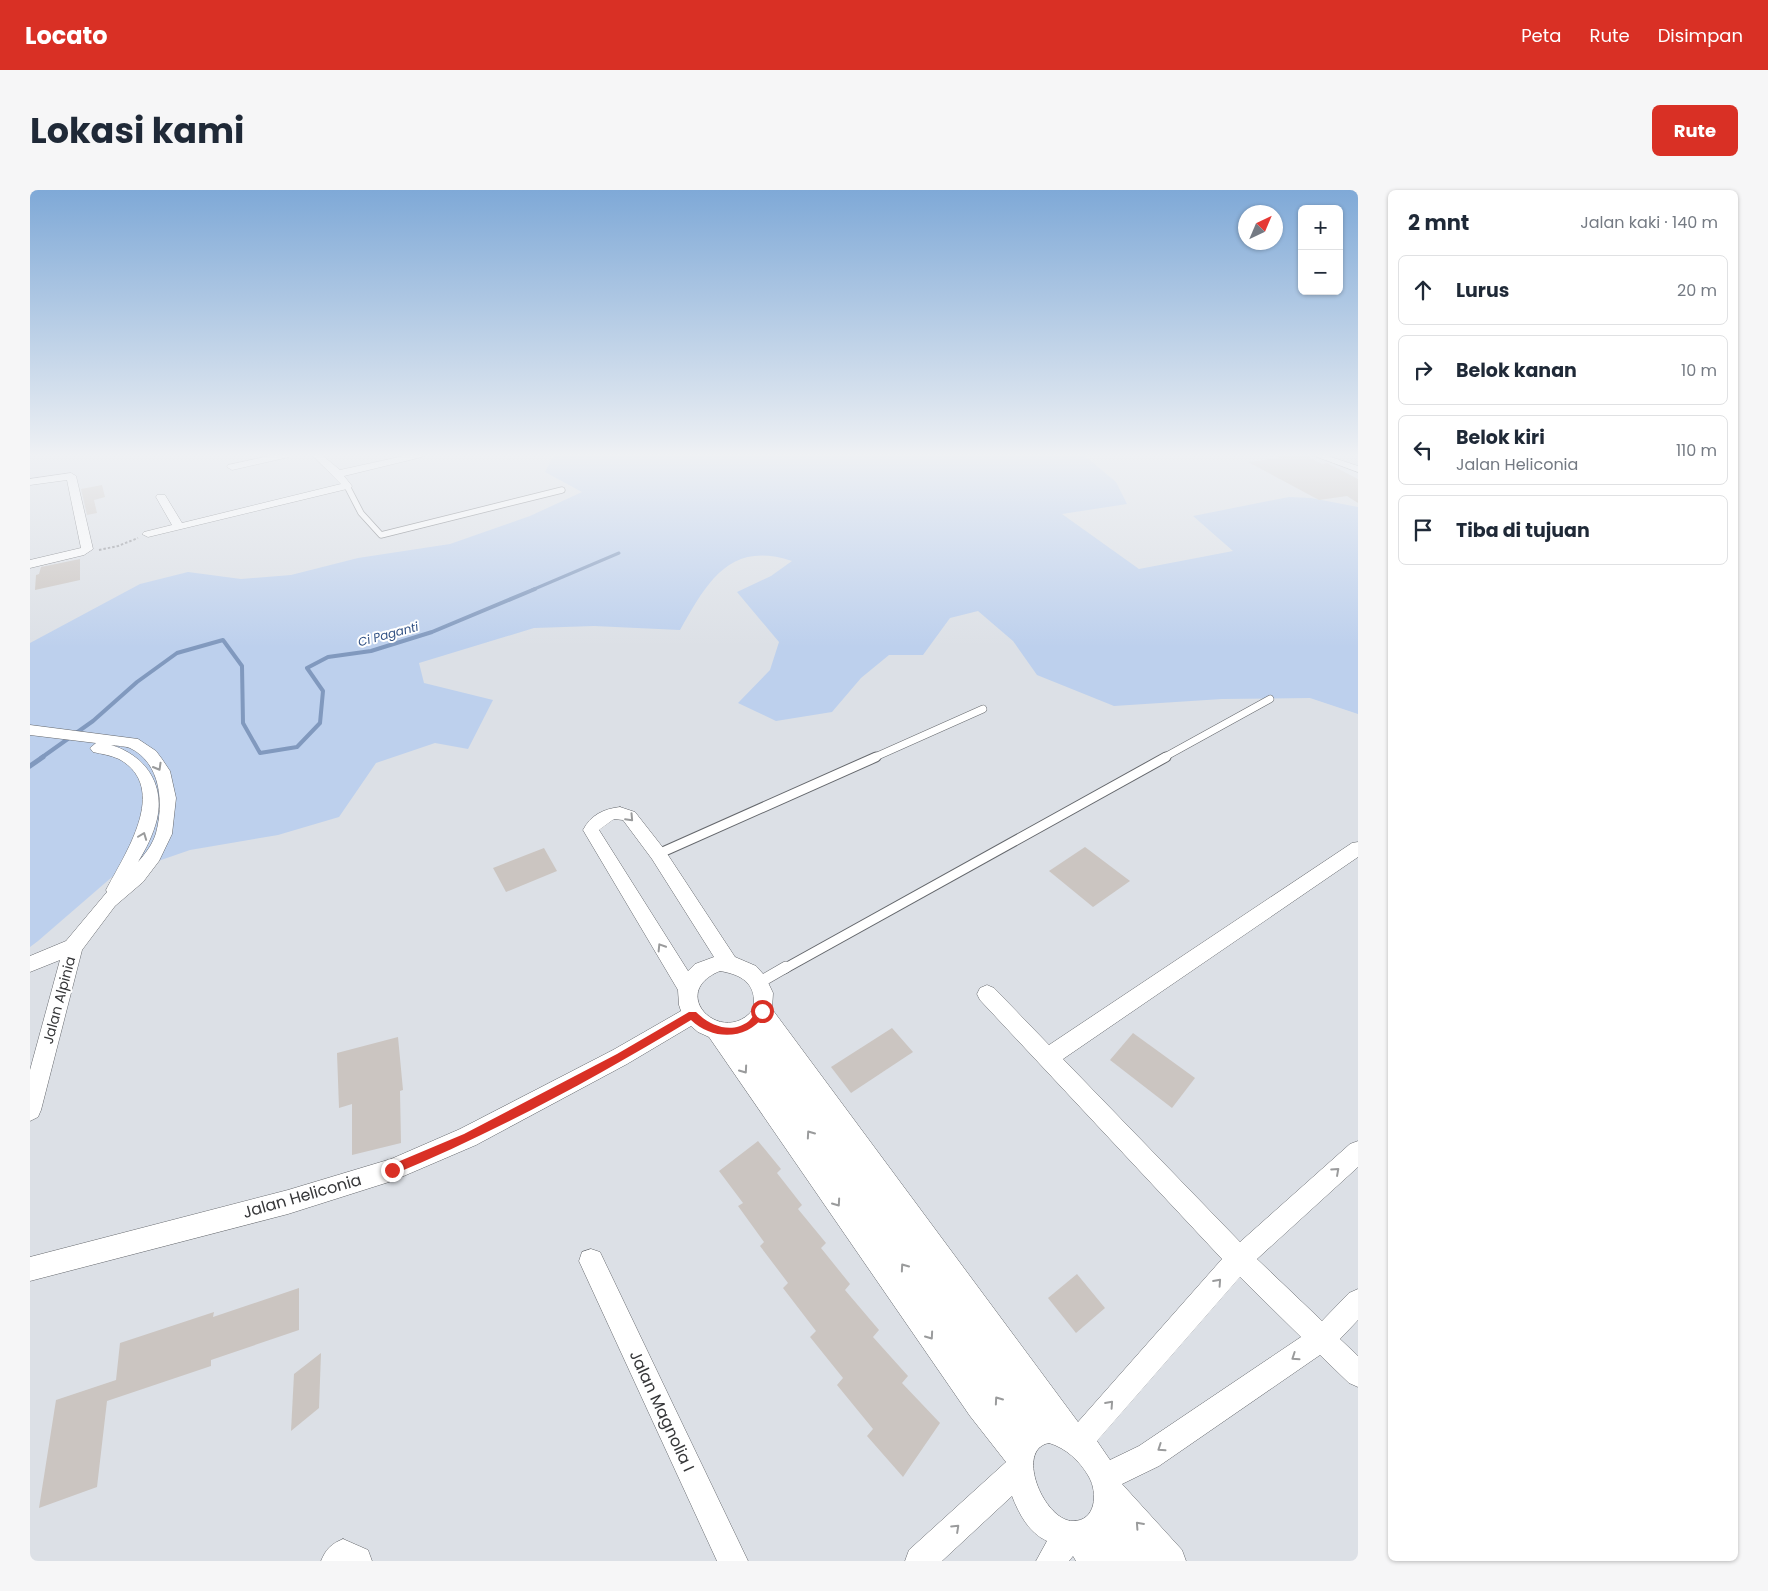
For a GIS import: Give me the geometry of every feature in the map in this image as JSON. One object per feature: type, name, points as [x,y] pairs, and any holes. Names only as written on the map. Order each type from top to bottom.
[{"type":"street","points":[[30,564],[83,552],[87,549],[80,519]]},
{"type":"street","points":[[174,519],[178,526]]},
{"type":"street","points":[[148,534],[208,519]]},
{"type":"street","points":[[30,730],[116,745]]},
{"type":"street","points":[[30,740],[116,745],[133,744],[144,749],[157,763],[162,771],[168,798],[164,834],[153,856],[137,877],[109,901],[73,947],[30,964]]},
{"type":"street","points":[[688,988],[591,830],[600,820],[620,811],[630,816],[658,854],[728,963]]},
{"type":"street","points":[[1048,1058],[1358,848]]},
{"type":"street","name":"Jalan Alpinia","points":[[30,1110],[73,947]]},
{"type":"street","points":[[728,963],[746,969],[760,982],[765,996],[742,1024],[702,1024],[692,1015],[688,1006],[688,988],[696,974],[710,965],[728,963]]},
{"type":"street","points":[[987,994],[1239,1258],[1358,1374]]},
{"type":"street","name":"Jalan Heliconia","points":[[30,1269],[288,1202],[392,1170],[468,1137],[620,1058],[692,1015]]},
{"type":"street","points":[[742,1024],[980,1406],[1044,1446],[1094,1457],[1093,1521],[1116,1561]]},
{"type":"street","points":[[742,1024],[1044,1446]]},
{"type":"street","points":[[920,1561],[1044,1446],[1239,1258],[1358,1152]]},
{"type":"street","name":"Jalan Magnolia I","points":[[591,1261],[733,1561]]},
{"type":"street","points":[[1051,1561],[1093,1521],[1149,1456],[1323,1338],[1358,1302]]},
{"type":"street","points":[[1044,1446],[1023,1493],[1034,1514],[1050,1529],[1093,1521],[1171,1561]]},
{"type":"street","points":[[1093,1521],[1141,1561]]},
{"type":"street","points":[[336,1561],[343,1554],[357,1561]]},
{"type":"lane","points":[[366,519],[381,535],[447,519]]},
{"type":"lane","points":[[760,982],[1270,699]]},
{"type":"lane","points":[[658,854],[983,708]]},
{"type":"path","points":[[83,552],[112,548],[148,534]]},
{"type":"shaded area","points":[[521,519],[1069,519],[1139,569],[1233,551],[1196,519],[1358,519],[1358,714],[1310,698],[1222,699],[1114,706],[1037,675],[1013,641],[978,611],[950,618],[923,655],[889,655],[861,678],[832,712],[776,721],[738,703],[770,670],[779,642],[737,592],[771,576],[792,561],[770,556],[752,556],[736,561],[722,570],[700,596],[680,630],[594,626],[534,628],[419,663],[424,683],[493,700],[468,749],[435,743],[376,763],[339,817],[278,835],[190,850],[112,877],[30,947],[30,643],[140,584],[188,572],[241,579],[291,575],[358,558],[450,544]]},
{"type":"building","points":[[80,559],[80,580],[35,590],[36,575],[39,574],[41,567]]},
{"type":"building","points":[[1085,847],[1130,881],[1093,907],[1049,871]]},
{"type":"building","points":[[544,848],[557,871],[506,892],[493,868]]},
{"type":"building","points":[[892,1028],[913,1052],[851,1093],[831,1067]]},
{"type":"building","points":[[1133,1033],[1195,1078],[1172,1108],[1110,1060]]},
{"type":"building","points":[[398,1037],[403,1090],[400,1091],[401,1143],[352,1155],[352,1104],[339,1108],[337,1053]]},
{"type":"building","points":[[758,1141],[781,1169],[777,1173],[802,1205],[798,1209],[826,1243],[821,1248],[850,1284],[845,1290],[879,1330],[873,1337],[908,1376],[902,1383],[940,1423],[903,1477],[867,1436],[873,1429],[837,1385],[843,1378],[810,1337],[816,1331],[783,1288],[788,1283],[760,1246],[764,1242],[738,1206],[743,1203],[719,1171]]},
{"type":"building","points":[[1077,1274],[1105,1308],[1076,1333],[1048,1298]]},
{"type":"building","points":[[299,1288],[299,1330],[211,1360],[211,1366],[107,1401],[97,1487],[39,1508],[56,1400],[116,1380],[120,1343],[214,1312],[213,1317]]},
{"type":"building","points":[[321,1353],[319,1408],[291,1431],[294,1374]]},
{"type":"waterway","name":"Ci Paganti","points":[[532,590],[619,553]]},
{"type":"waterway","name":"Ci Paganti","points":[[41,758],[93,721],[137,682],[177,653],[223,640],[242,666],[243,723],[260,753],[297,747],[320,723],[323,691],[307,668],[328,657],[371,651],[432,632],[535,589]]},
{"type":"waterway","name":"Ci Paganti","points":[[30,766],[43,757]]},
{"type":"route","points":[[392,1170],[468,1137],[557,1089],[620,1058],[692,1015],[702,1024],[726,1032],[746,1028],[753,1023],[762,1011]]}]
